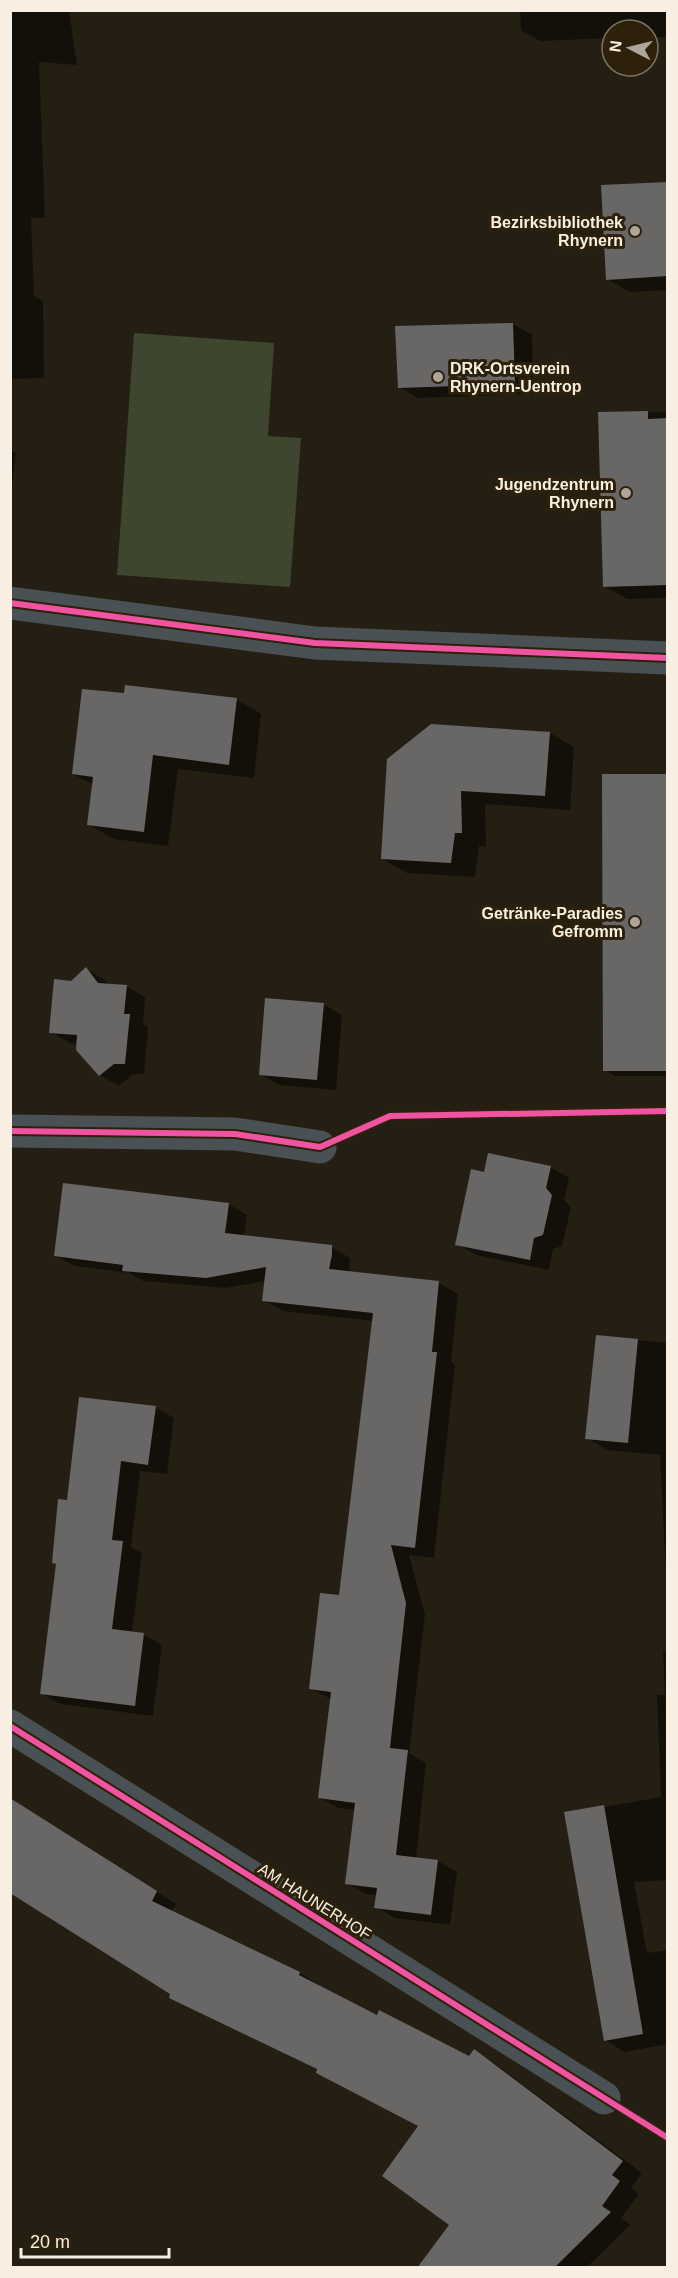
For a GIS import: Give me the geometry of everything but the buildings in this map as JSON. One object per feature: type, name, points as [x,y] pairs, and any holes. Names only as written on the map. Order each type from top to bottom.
[{"type":"street","points":[[10,603],[315,643],[668,658]]},
{"type":"street","points":[[10,1131],[236,1134],[320,1147]]},
{"type":"street","name":"AM HAUNERHOF","points":[[10,1726],[604,2098]]},
{"type":"green space","points":[[134,333],[274,343],[268,436],[301,438],[290,587],[117,575]]},
{"type":"cycle path","points":[[10,603],[315,643],[668,658]]},
{"type":"cycle path","points":[[10,1131],[235,1134],[320,1147],[390,1116],[668,1111]]},
{"type":"cycle path","points":[[10,1726],[668,2138]]},
{"type":"place","name":"Bezirksbibliothek Rhynern","points":[[635,231]]},
{"type":"place","name":"DRK-Ortsverein Rhynern-Uentrop","points":[[438,377]]},
{"type":"place","name":"Jugendzentrum Rhynern","points":[[626,493]]},
{"type":"place","name":"Getränke-Paradies Gefromm","points":[[635,922]]}]
